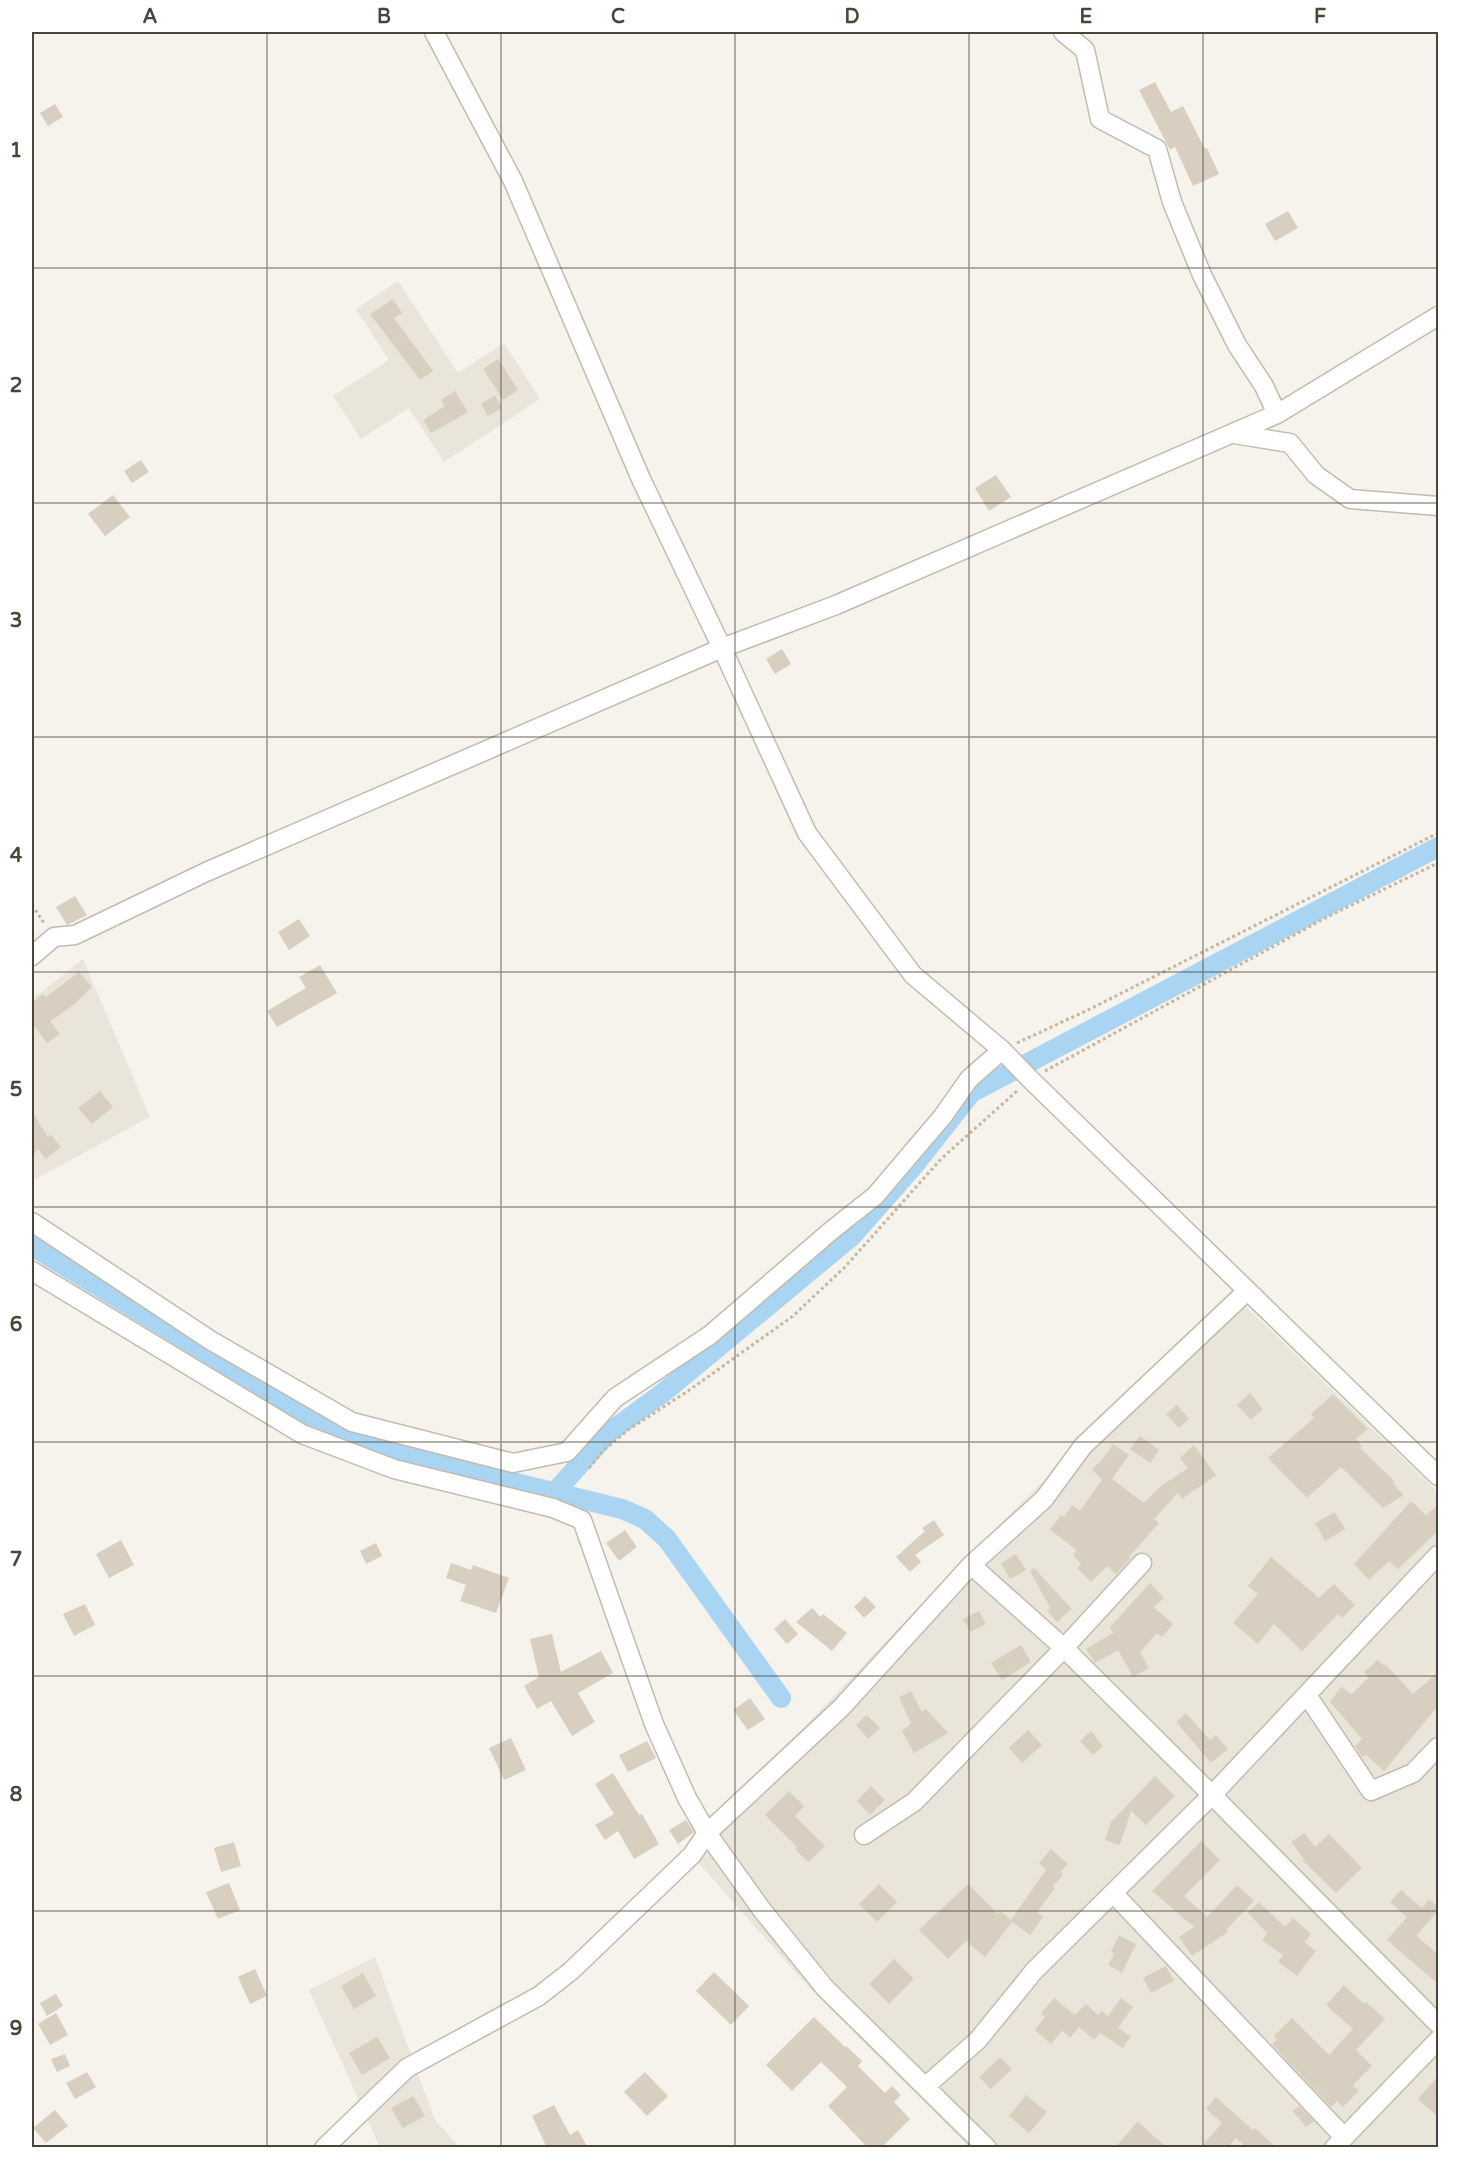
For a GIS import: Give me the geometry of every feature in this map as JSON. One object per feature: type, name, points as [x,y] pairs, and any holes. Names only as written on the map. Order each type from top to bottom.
[{"type":"street","points":[[434,32],[513,181],[641,479],[807,834],[913,975],[1002,1050],[1438,1476]]},
{"type":"street","points":[[1064,32],[1085,50],[1100,119],[1157,149],[1172,202],[1202,275],[1237,345],[1264,386],[1277,414]]},
{"type":"street","points":[[32,956],[54,937],[75,935],[206,872],[722,648],[836,605],[1234,434],[1277,414],[1438,316]]},
{"type":"street","points":[[1234,434],[1290,443],[1316,475],[1350,499],[1438,506]]},
{"type":"street","points":[[32,1222],[210,1340],[352,1422],[513,1463],[567,1452],[615,1398],[710,1335],[875,1196],[943,1116],[969,1079],[1002,1050]]},
{"type":"street","points":[[32,1271],[302,1434],[394,1469],[553,1508],[582,1520],[654,1724],[687,1798],[707,1833],[762,1910],[825,1988],[987,2148]]},
{"type":"street","points":[[324,2148],[407,2068],[539,1996],[571,1971],[692,1855],[707,1833],[841,1708],[971,1565],[1044,1499],[1083,1446],[1247,1291]]},
{"type":"street","points":[[926,2086],[978,2040],[1034,1971],[1212,1795],[1438,1555]]},
{"type":"street","points":[[864,1835],[914,1802],[1064,1648],[1142,1563]]},
{"type":"street","points":[[971,1565],[1064,1648],[1438,2024]]},
{"type":"street","points":[[1307,1695],[1371,1791],[1413,1773],[1438,1747]]},
{"type":"street","points":[[1113,1893],[1339,2142],[1438,2040]]},
{"type":"path","points":[[1002,1050],[1090,1009],[1438,833]]},
{"type":"path","points":[[589,1468],[604,1450],[628,1430],[793,1317],[845,1267],[941,1159],[1030,1079],[1329,916],[1438,863]]},
{"type":"shaded area","points":[[398,281],[458,373],[504,343],[540,399],[444,462],[409,408],[361,439],[333,396],[389,360],[356,309]]},
{"type":"shaded area","points":[[83,959],[150,1117],[32,1181],[32,999]]},
{"type":"shaded area","points":[[1232,1293],[1438,1492],[1438,2147],[969,2147],[811,1990],[687,1850],[957,1567]]},
{"type":"shaded area","points":[[375,1957],[435,2120],[459,2147],[380,2147],[309,1990]]},
{"type":"building","points":[[1155,82],[1171,112],[1183,106],[1219,174],[1193,186],[1175,147],[1170,150],[1139,90]]},
{"type":"building","points":[[55,104],[63,117],[48,126],[40,113]]},
{"type":"building","points":[[1288,211],[1298,228],[1275,241],[1265,224]]},
{"type":"building","points":[[393,299],[402,313],[394,318],[433,371],[420,380],[370,314]]},
{"type":"building","points":[[498,359],[518,390],[503,400],[483,369]]},
{"type":"building","points":[[455,391],[468,412],[431,433],[423,420],[445,406],[441,400]]},
{"type":"building","points":[[495,395],[502,408],[488,416],[481,404]]},
{"type":"building","points":[[141,460],[149,472],[132,483],[124,471]]},
{"type":"building","points":[[996,475],[1011,497],[989,511],[975,488]]},
{"type":"building","points":[[113,495],[130,517],[105,536],[88,514]]},
{"type":"building","points":[[782,649],[791,664],[775,674],[766,659]]},
{"type":"building","points":[[75,896],[87,915],[67,925],[56,907]]},
{"type":"building","points":[[299,919],[310,936],[289,950],[278,932]]},
{"type":"building","points":[[320,965],[337,993],[277,1027],[267,1011],[306,988],[299,977]]},
{"type":"building","points":[[79,972],[92,987],[75,1004],[50,1021],[60,1034],[47,1043],[32,1023],[32,1003],[43,994],[46,997]]},
{"type":"building","points":[[100,1091],[113,1107],[92,1124],[78,1108]]},
{"type":"building","points":[[32,1111],[48,1137],[51,1135],[61,1147],[46,1159],[38,1149],[32,1156]]},
{"type":"building","points":[[1250,1393],[1263,1409],[1251,1420],[1237,1405]]},
{"type":"building","points":[[1333,1394],[1368,1429],[1356,1439],[1362,1446],[1360,1448],[1395,1482],[1393,1484],[1404,1495],[1383,1508],[1341,1467],[1307,1498],[1268,1458],[1314,1418],[1311,1414]]},
{"type":"building","points":[[1177,1405],[1189,1419],[1179,1428],[1166,1414]]},
{"type":"building","points":[[1140,1436],[1159,1450],[1150,1463],[1130,1449]]},
{"type":"building","points":[[1113,1444],[1129,1455],[1112,1479],[1144,1503],[1161,1486],[1188,1468],[1180,1458],[1194,1445],[1216,1475],[1182,1499],[1178,1493],[1154,1519],[1159,1523],[1116,1574],[1107,1566],[1091,1582],[1077,1568],[1081,1564],[1073,1555],[1077,1550],[1050,1530],[1061,1515],[1064,1517],[1072,1505],[1080,1511],[1102,1480],[1092,1469],[1102,1460]]},
{"type":"building","points":[[1411,1501],[1426,1515],[1438,1505],[1438,1531],[1398,1569],[1389,1561],[1369,1580],[1354,1564]]},
{"type":"building","points":[[1335,1512],[1345,1529],[1325,1541],[1315,1523]]},
{"type":"building","points":[[934,1520],[944,1535],[915,1555],[921,1562],[910,1572],[896,1557],[925,1531],[922,1528]]},
{"type":"building","points":[[625,1530],[637,1547],[619,1561],[606,1543]]},
{"type":"building","points":[[121,1540],[134,1565],[109,1578],[96,1554]]},
{"type":"building","points":[[376,1543],[382,1556],[366,1564],[360,1551]]},
{"type":"building","points":[[1016,1554],[1026,1570],[1010,1579],[1001,1563]]},
{"type":"building","points":[[1271,1557],[1319,1598],[1334,1584],[1355,1605],[1342,1618],[1338,1614],[1302,1651],[1274,1624],[1258,1644],[1233,1623],[1258,1594],[1248,1586]]},
{"type":"building","points":[[451,1563],[471,1570],[473,1565],[509,1578],[496,1613],[460,1601],[466,1585],[446,1578]]},
{"type":"building","points":[[1034,1568],[1072,1609],[1057,1622],[1047,1611],[1050,1608],[1030,1571]]},
{"type":"building","points":[[1150,1583],[1164,1598],[1154,1607],[1173,1624],[1162,1637],[1157,1633],[1140,1652],[1149,1668],[1133,1677],[1118,1650],[1095,1663],[1086,1649],[1113,1633],[1110,1627]]},
{"type":"building","points":[[865,1596],[876,1607],[864,1618],[854,1607]]},
{"type":"building","points":[[85,1604],[95,1625],[74,1636],[63,1614]]},
{"type":"building","points":[[812,1608],[821,1617],[823,1614],[847,1633],[832,1651],[796,1622]]},
{"type":"building","points":[[979,1611],[986,1624],[970,1632],[963,1619]]},
{"type":"building","points":[[785,1619],[798,1634],[787,1644],[774,1629]]},
{"type":"building","points":[[552,1634],[561,1672],[601,1651],[613,1673],[578,1693],[595,1722],[572,1736],[551,1701],[537,1709],[524,1686],[539,1677],[530,1639]]},
{"type":"building","points":[[1021,1645],[1031,1662],[1002,1680],[991,1663]]},
{"type":"building","points":[[1378,1660],[1384,1666],[1386,1665],[1413,1694],[1438,1672],[1438,1706],[1384,1771],[1366,1755],[1362,1757],[1355,1746],[1362,1739],[1330,1702],[1341,1687],[1352,1694],[1369,1677],[1364,1672]]},
{"type":"building","points":[[911,1691],[922,1712],[926,1709],[948,1733],[914,1753],[902,1731],[911,1724],[899,1697]]},
{"type":"building","points":[[750,1698],[765,1719],[748,1730],[733,1710]]},
{"type":"building","points":[[1186,1713],[1210,1740],[1216,1735],[1228,1749],[1211,1763],[1176,1722]]},
{"type":"building","points":[[867,1715],[880,1728],[868,1739],[856,1725]]},
{"type":"building","points":[[1028,1730],[1042,1745],[1022,1763],[1009,1748]]},
{"type":"building","points":[[1091,1731],[1103,1746],[1093,1755],[1080,1741]]},
{"type":"building","points":[[511,1738],[526,1770],[504,1780],[489,1748]]},
{"type":"building","points":[[647,1741],[656,1758],[628,1772],[619,1755]]},
{"type":"building","points":[[613,1773],[639,1815],[642,1814],[659,1844],[634,1859],[618,1831],[605,1840],[595,1825],[614,1814],[595,1784]]},
{"type":"building","points":[[1155,1776],[1175,1796],[1146,1825],[1131,1811],[1120,1845],[1105,1840],[1111,1822]]},
{"type":"building","points":[[871,1786],[885,1800],[870,1815],[857,1801]]},
{"type":"building","points":[[789,1791],[804,1806],[795,1816],[825,1846],[808,1862],[795,1849],[797,1847],[765,1815]]},
{"type":"building","points":[[686,1820],[694,1832],[678,1844],[669,1830]]},
{"type":"building","points":[[1304,1833],[1315,1847],[1329,1834],[1362,1868],[1336,1893],[1302,1860],[1304,1859],[1291,1842]]},
{"type":"building","points":[[1201,1841],[1220,1860],[1184,1896],[1207,1917],[1237,1885],[1254,1901],[1226,1930],[1228,1932],[1192,1956],[1179,1937],[1194,1927],[1152,1891]]},
{"type":"building","points":[[234,1842],[241,1866],[221,1872],[214,1848]]},
{"type":"building","points":[[1051,1849],[1068,1864],[1060,1872],[1063,1875],[1053,1886],[1055,1888],[1037,1912],[1043,1917],[1030,1935],[1012,1922],[985,1957],[966,1941],[948,1959],[919,1930],[968,1884],[998,1914],[1000,1911],[1011,1920],[1046,1870],[1039,1863]]},
{"type":"building","points":[[229,1883],[240,1910],[218,1919],[206,1892]]},
{"type":"building","points":[[879,1884],[897,1902],[877,1922],[859,1904]]},
{"type":"building","points":[[1401,1890],[1422,1908],[1429,1899],[1438,1907],[1438,1911],[1416,1936],[1438,1954],[1438,1984],[1387,1940],[1407,1917],[1390,1902]]},
{"type":"building","points":[[1259,1902],[1285,1927],[1293,1918],[1311,1934],[1304,1942],[1316,1951],[1297,1976],[1278,1962],[1283,1955],[1262,1941],[1267,1933],[1248,1913]]},
{"type":"building","points":[[1119,1935],[1136,1944],[1122,1973],[1108,1965],[1114,1954],[1111,1952]]},
{"type":"building","points":[[894,1959],[914,1979],[889,2004],[869,1984]]},
{"type":"building","points":[[1166,1966],[1174,1981],[1151,1993],[1143,1978]]},
{"type":"building","points":[[255,1969],[267,1996],[250,2004],[238,1977]]},
{"type":"building","points":[[714,1972],[749,2006],[731,2025],[696,1991]]},
{"type":"building","points":[[363,1973],[376,1996],[354,2009],[341,1986]]},
{"type":"building","points":[[1344,1985],[1364,2004],[1366,2002],[1385,2019],[1356,2050],[1372,2066],[1353,2085],[1359,2091],[1343,2107],[1337,2101],[1331,2107],[1272,2044],[1277,2040],[1274,2036],[1292,2018],[1329,2055],[1353,2029],[1326,2005]]},
{"type":"building","points":[[56,1994],[63,2006],[47,2016],[40,2003]]},
{"type":"building","points":[[1054,1998],[1075,2015],[1086,2004],[1098,2015],[1102,2011],[1108,2016],[1121,1998],[1133,2007],[1118,2028],[1131,2036],[1123,2048],[1100,2033],[1094,2040],[1079,2027],[1070,2038],[1062,2031],[1051,2044],[1035,2030],[1045,2017],[1041,2013]]},
{"type":"building","points":[[56,2013],[68,2035],[50,2045],[38,2024]]},
{"type":"building","points":[[814,2017],[862,2061],[858,2066],[885,2093],[892,2086],[901,2095],[894,2102],[910,2119],[881,2148],[868,2148],[828,2106],[847,2087],[821,2062],[792,2091],[766,2065]]},
{"type":"building","points":[[377,2037],[390,2058],[362,2075],[349,2053]]},
{"type":"building","points":[[65,2054],[70,2066],[57,2072],[51,2059]]},
{"type":"building","points":[[1000,2057],[1012,2069],[991,2089],[979,2077]]},
{"type":"building","points":[[87,2072],[96,2087],[75,2099],[66,2083]]},
{"type":"building","points":[[645,2072],[668,2096],[647,2116],[624,2092]]},
{"type":"building","points":[[1438,2076],[1438,2117],[1418,2099]]},
{"type":"building","points":[[1026,2095],[1047,2112],[1029,2133],[1009,2116]]},
{"type":"building","points":[[413,2096],[425,2116],[403,2128],[391,2108]]},
{"type":"building","points":[[1216,2097],[1277,2148],[1247,2148],[1236,2138],[1227,2148],[1200,2148],[1222,2123],[1206,2109]]},
{"type":"building","points":[[554,2105],[570,2135],[578,2130],[588,2148],[547,2148],[532,2116]]},
{"type":"building","points":[[1299,2106],[1314,2121],[1306,2127],[1293,2111]]},
{"type":"building","points":[[55,2110],[68,2126],[46,2143],[33,2128]]},
{"type":"building","points":[[1138,2121],[1150,2133],[1168,2148],[1115,2148]]},
{"type":"waterway","points":[[555,1492],[607,1434],[664,1392],[852,1236],[912,1168],[971,1093],[1438,847]]},
{"type":"waterway","points":[[32,1246],[356,1444],[622,1509],[645,1519],[667,1539],[781,1698]]}]
